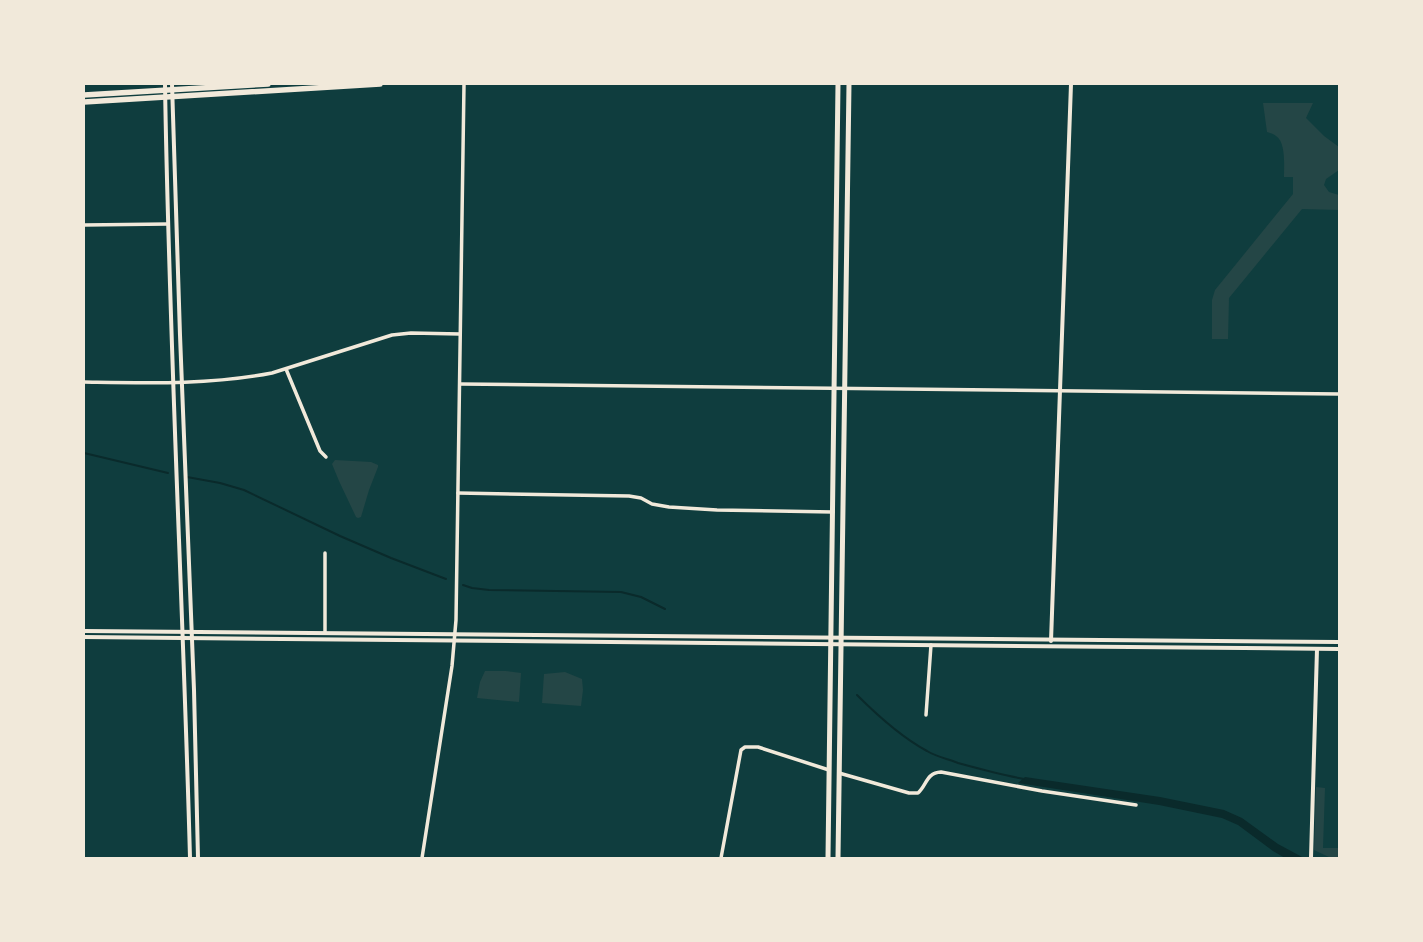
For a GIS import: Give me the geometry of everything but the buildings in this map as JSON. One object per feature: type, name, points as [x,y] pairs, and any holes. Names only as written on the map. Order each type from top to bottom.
[{"type":"main road","points":[[84,95],[165,87],[268,84]]},
{"type":"main road","points":[[84,102],[380,84]]},
{"type":"main road","points":[[828,858],[838,84]]},
{"type":"main road","points":[[838,858],[849,84]]},
{"type":"street","points":[[422,858],[455,640],[464,84]]},
{"type":"street","points":[[1051,646],[1070,84]]},
{"type":"street","points":[[165,87],[173,382],[190,858]]},
{"type":"street","points":[[172,87],[192,638],[198,858]]},
{"type":"street","points":[[84,225],[168,224]]},
{"type":"street","points":[[84,382],[182,382],[254,377],[286,369],[392,335],[411,333],[460,334]]},
{"type":"street","points":[[286,369],[320,451],[326,457]]},
{"type":"street","points":[[460,384],[1339,394]]},
{"type":"street","points":[[458,493],[629,496],[641,498],[652,504],[669,507],[717,510],[833,512]]},
{"type":"street","points":[[324,633],[325,553]]},
{"type":"street","points":[[84,631],[1339,642]]},
{"type":"street","points":[[84,637],[1339,649]]},
{"type":"street","points":[[926,714],[931,645]]},
{"type":"street","points":[[1311,858],[1317,649]]},
{"type":"street","points":[[721,858],[741,750],[745,747],[758,748],[829,770]]},
{"type":"street","points":[[839,773],[913,793],[918,793],[922,790],[930,776],[935,772],[941,772],[1042,791],[1136,805]]},
{"type":"shaded area","points":[[1263,103],[1313,103],[1306,118],[1324,136],[1339,147],[1339,170],[1326,179],[1324,185],[1329,192],[1339,195],[1339,210],[1302,209],[1229,298],[1228,339],[1212,339],[1212,300],[1215,290],[1293,194],[1293,177],[1284,177],[1283,149],[1279,139],[1275,135],[1267,132]]},
{"type":"shaded area","points":[[335,460],[371,462],[378,465],[361,517],[356,517],[339,481],[332,464]]},
{"type":"shaded area","points":[[485,671],[521,673],[519,702],[477,698],[480,682]]},
{"type":"shaded area","points":[[565,672],[582,679],[583,690],[581,706],[542,703],[544,674]]},
{"type":"shaded area","points":[[1025,777],[1160,797],[1224,810],[1242,818],[1278,844],[1304,858],[1285,858],[1238,825],[1222,818],[1159,805],[1018,783]]},
{"type":"shaded area","points":[[1316,787],[1325,788],[1323,848],[1339,848],[1339,858],[1331,858],[1314,850]]},
{"type":"waterway","points":[[84,453],[168,473]]},
{"type":"waterway","points":[[187,477],[220,483],[244,490],[340,536],[391,558],[446,579]]},
{"type":"waterway","points":[[463,585],[472,588],[489,590],[621,592],[641,597],[665,609]]},
{"type":"waterway","points":[[857,695],[899,733],[931,753],[958,763],[1024,779]]}]
